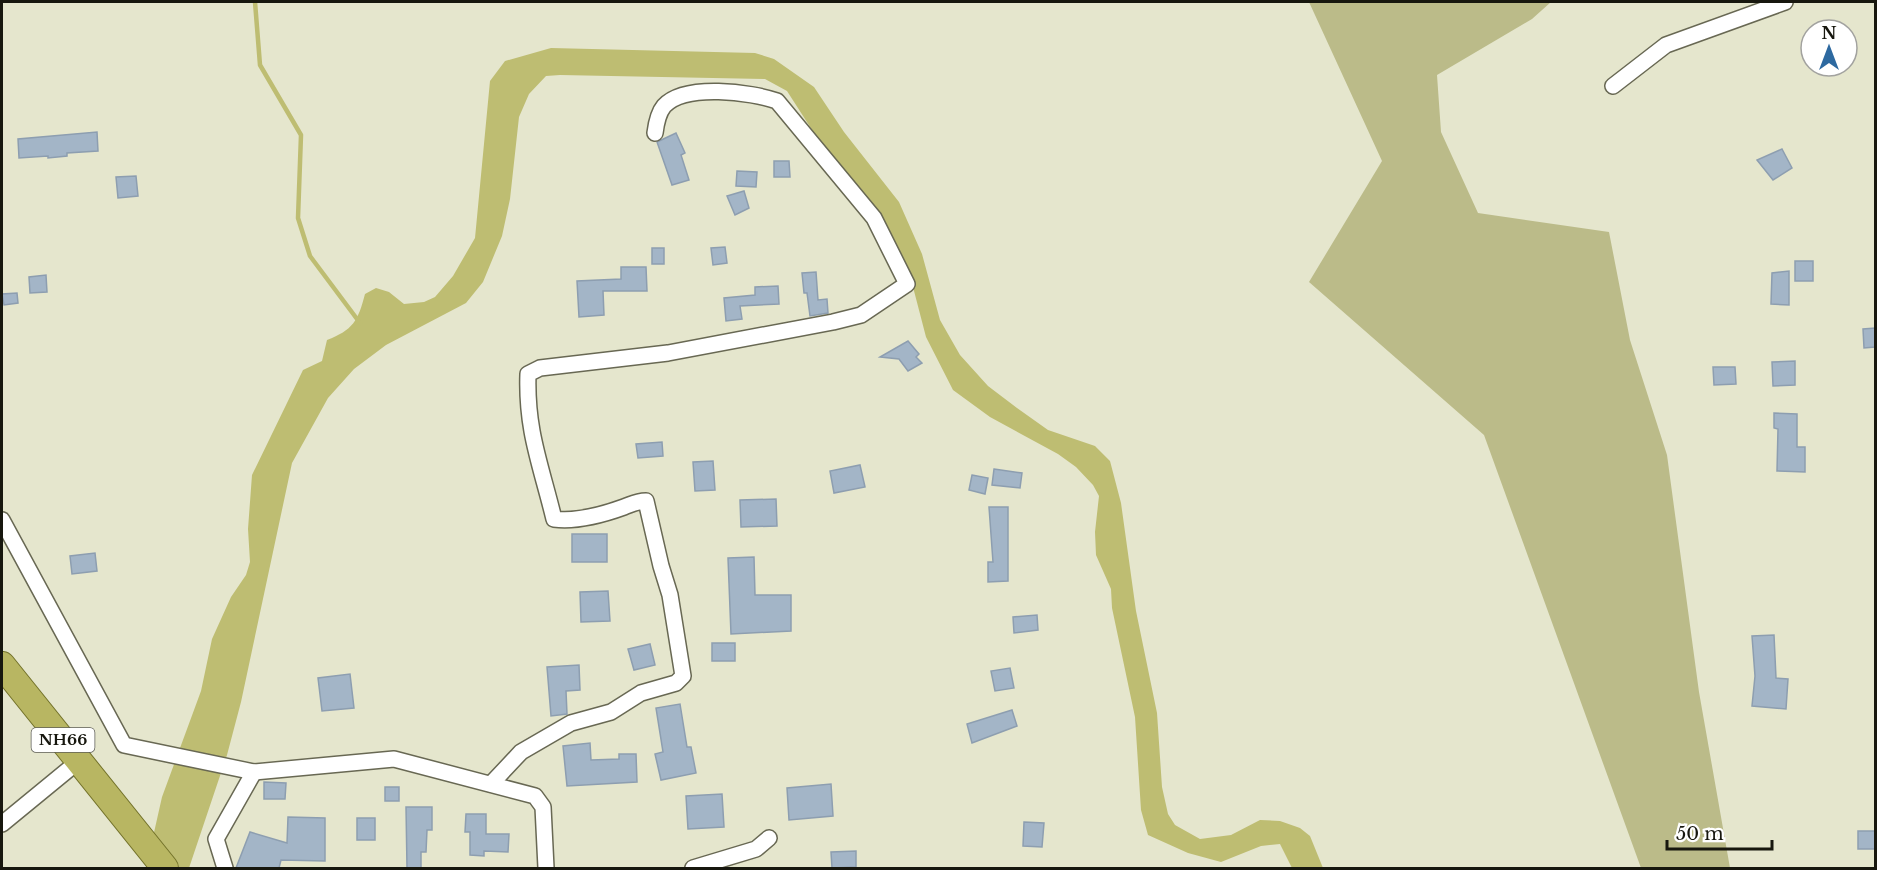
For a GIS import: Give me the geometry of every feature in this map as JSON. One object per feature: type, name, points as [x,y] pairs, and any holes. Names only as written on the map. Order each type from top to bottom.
[{"type":"highway","name":"NH66","points":[[2,665],[165,868]]},
{"type":"street","points":[[1613,86],[1666,45],[1785,2]]},
{"type":"street","points":[[491,784],[521,752],[571,723],[611,712],[641,693],[676,683],[683,676],[670,595],[646,501],[638,501],[597,515],[568,521],[554,519],[527,413],[528,374],[540,368],[668,352],[833,322],[861,315],[907,284],[874,218],[777,101],[757,94],[684,93],[664,107],[655,133]]},
{"type":"street","points":[[2,520],[124,745],[254,772],[394,759],[535,796],[543,807],[546,868]]},
{"type":"street","points":[[2,824],[80,760]]},
{"type":"street","points":[[225,868],[216,839],[254,772]]},
{"type":"street","points":[[693,868],[756,849],[769,838]]},
{"type":"green space","points":[[1309,2],[1551,2],[1532,19],[1437,75],[1441,132],[1478,213],[1609,232],[1630,340],[1667,455],[1699,692],[1730,868],[1641,868],[1484,435],[1309,282],[1382,161]]},
{"type":"shaded area","points":[[551,48],[755,53],[774,59],[814,87],[844,132],[899,202],[922,254],[940,320],[960,355],[988,386],[1048,430],[1095,446],[1110,461],[1121,503],[1136,611],[1157,713],[1162,787],[1168,814],[1175,825],[1200,839],[1231,835],[1260,820],[1280,821],[1300,828],[1310,836],[1323,868],[1292,868],[1280,844],[1261,846],[1221,862],[1188,853],[1148,835],[1141,810],[1135,717],[1112,608],[1111,589],[1096,555],[1095,532],[1099,496],[1093,485],[1076,467],[1058,454],[990,417],[953,390],[926,337],[913,287],[787,91],[765,79],[560,75],[546,76],[529,94],[519,117],[510,199],[502,236],[483,282],[466,303],[386,345],[354,369],[328,398],[292,463],[241,702],[227,755],[189,868],[146,868],[162,797],[201,691],[212,639],[231,597],[246,575],[250,562],[248,529],[252,475],[303,370],[322,361],[327,340],[349,328],[357,318],[365,294],[376,288],[389,292],[404,304],[424,302],[435,297],[453,276],[475,238],[490,81],[505,61]]},
{"type":"building","points":[[97,132],[98,151],[67,153],[67,156],[48,158],[48,156],[19,158],[18,139]]},
{"type":"building","points":[[676,133],[685,153],[681,155],[689,180],[672,185],[657,142]]},
{"type":"building","points":[[1782,149],[1792,168],[1773,180],[1757,160]]},
{"type":"building","points":[[774,161],[789,161],[790,177],[774,177]]},
{"type":"building","points":[[737,171],[757,172],[756,187],[736,186]]},
{"type":"building","points":[[136,176],[138,196],[118,198],[116,177]]},
{"type":"building","points":[[744,191],[749,208],[735,215],[727,196]]},
{"type":"building","points":[[725,247],[727,263],[713,265],[711,248]]},
{"type":"building","points":[[652,248],[664,248],[664,264],[652,264]]},
{"type":"building","points":[[1795,261],[1813,261],[1813,281],[1795,281]]},
{"type":"building","points":[[621,267],[646,267],[647,291],[603,291],[604,315],[579,317],[577,281],[621,279]]},
{"type":"building","points":[[1789,271],[1789,305],[1771,304],[1772,273]]},
{"type":"building","points":[[816,272],[818,300],[827,299],[828,313],[810,316],[802,273]]},
{"type":"building","points":[[46,275],[47,292],[30,293],[29,277]]},
{"type":"building","points":[[778,286],[779,304],[740,306],[742,319],[726,321],[724,298],[755,295],[755,287]]},
{"type":"building","points":[[17,293],[18,303],[4,305],[2,294]]},
{"type":"building","points":[[1875,328],[1875,347],[1864,348],[1863,329]]},
{"type":"building","points":[[908,341],[919,354],[916,357],[922,363],[908,371],[899,359],[880,357]]},
{"type":"building","points":[[1795,361],[1795,385],[1773,386],[1772,362]]},
{"type":"building","points":[[1713,367],[1735,367],[1736,384],[1714,385]]},
{"type":"building","points":[[1774,413],[1797,414],[1797,447],[1805,447],[1805,472],[1777,471],[1778,429],[1774,428]]},
{"type":"building","points":[[662,442],[663,456],[638,458],[636,444]]},
{"type":"building","points":[[713,461],[715,490],[695,491],[693,462]]},
{"type":"building","points":[[860,465],[865,487],[834,493],[830,471]]},
{"type":"building","points":[[994,469],[1022,473],[1020,488],[992,485]]},
{"type":"building","points":[[972,475],[988,478],[985,494],[969,490]]},
{"type":"building","points":[[776,499],[777,526],[741,527],[740,500]]},
{"type":"building","points":[[989,507],[1008,507],[1008,581],[988,582],[988,562],[993,562]]},
{"type":"building","points":[[572,534],[607,534],[607,562],[572,562]]},
{"type":"building","points":[[95,553],[97,571],[72,574],[70,556]]},
{"type":"building","points":[[754,557],[755,595],[791,595],[791,631],[731,634],[728,558]]},
{"type":"building","points":[[608,591],[610,621],[581,622],[580,592]]},
{"type":"building","points":[[1037,615],[1038,630],[1014,633],[1013,617]]},
{"type":"building","points":[[1774,635],[1776,678],[1788,679],[1786,709],[1752,706],[1755,676],[1752,636]]},
{"type":"building","points":[[712,643],[735,643],[735,661],[712,661]]},
{"type":"building","points":[[650,644],[655,665],[634,670],[628,649]]},
{"type":"building","points":[[579,665],[580,690],[566,691],[567,714],[551,716],[547,667]]},
{"type":"building","points":[[1010,668],[1014,688],[995,691],[991,671]]},
{"type":"building","points":[[350,674],[354,708],[322,711],[318,678]]},
{"type":"building","points":[[680,704],[687,747],[691,747],[696,773],[661,780],[655,754],[663,752],[656,708]]},
{"type":"building","points":[[1012,710],[1017,726],[972,743],[967,724]]},
{"type":"building","points":[[590,743],[591,760],[619,759],[619,754],[636,754],[637,782],[567,786],[563,746]]},
{"type":"building","points":[[264,782],[286,783],[285,799],[264,799]]},
{"type":"building","points":[[831,784],[833,816],[789,820],[787,788]]},
{"type":"building","points":[[385,787],[399,787],[399,801],[385,801]]},
{"type":"building","points":[[722,794],[724,827],[688,829],[686,796]]},
{"type":"building","points":[[406,807],[432,807],[432,830],[427,830],[426,852],[421,852],[421,868],[407,868]]},
{"type":"building","points":[[466,814],[486,814],[486,834],[509,834],[508,852],[484,851],[484,856],[470,855],[470,832],[465,832]]},
{"type":"building","points":[[288,817],[325,818],[325,861],[281,860],[279,868],[236,868],[250,832],[287,843]]},
{"type":"building","points":[[357,818],[375,818],[375,840],[357,840]]},
{"type":"building","points":[[1024,822],[1044,823],[1042,847],[1023,846]]},
{"type":"building","points":[[1858,831],[1875,831],[1875,849],[1858,849]]},
{"type":"building","points":[[856,851],[856,867],[832,868],[831,852]]},
{"type":"waterway","points":[[255,2],[260,65],[301,135],[298,218],[310,256],[360,323]]}]
